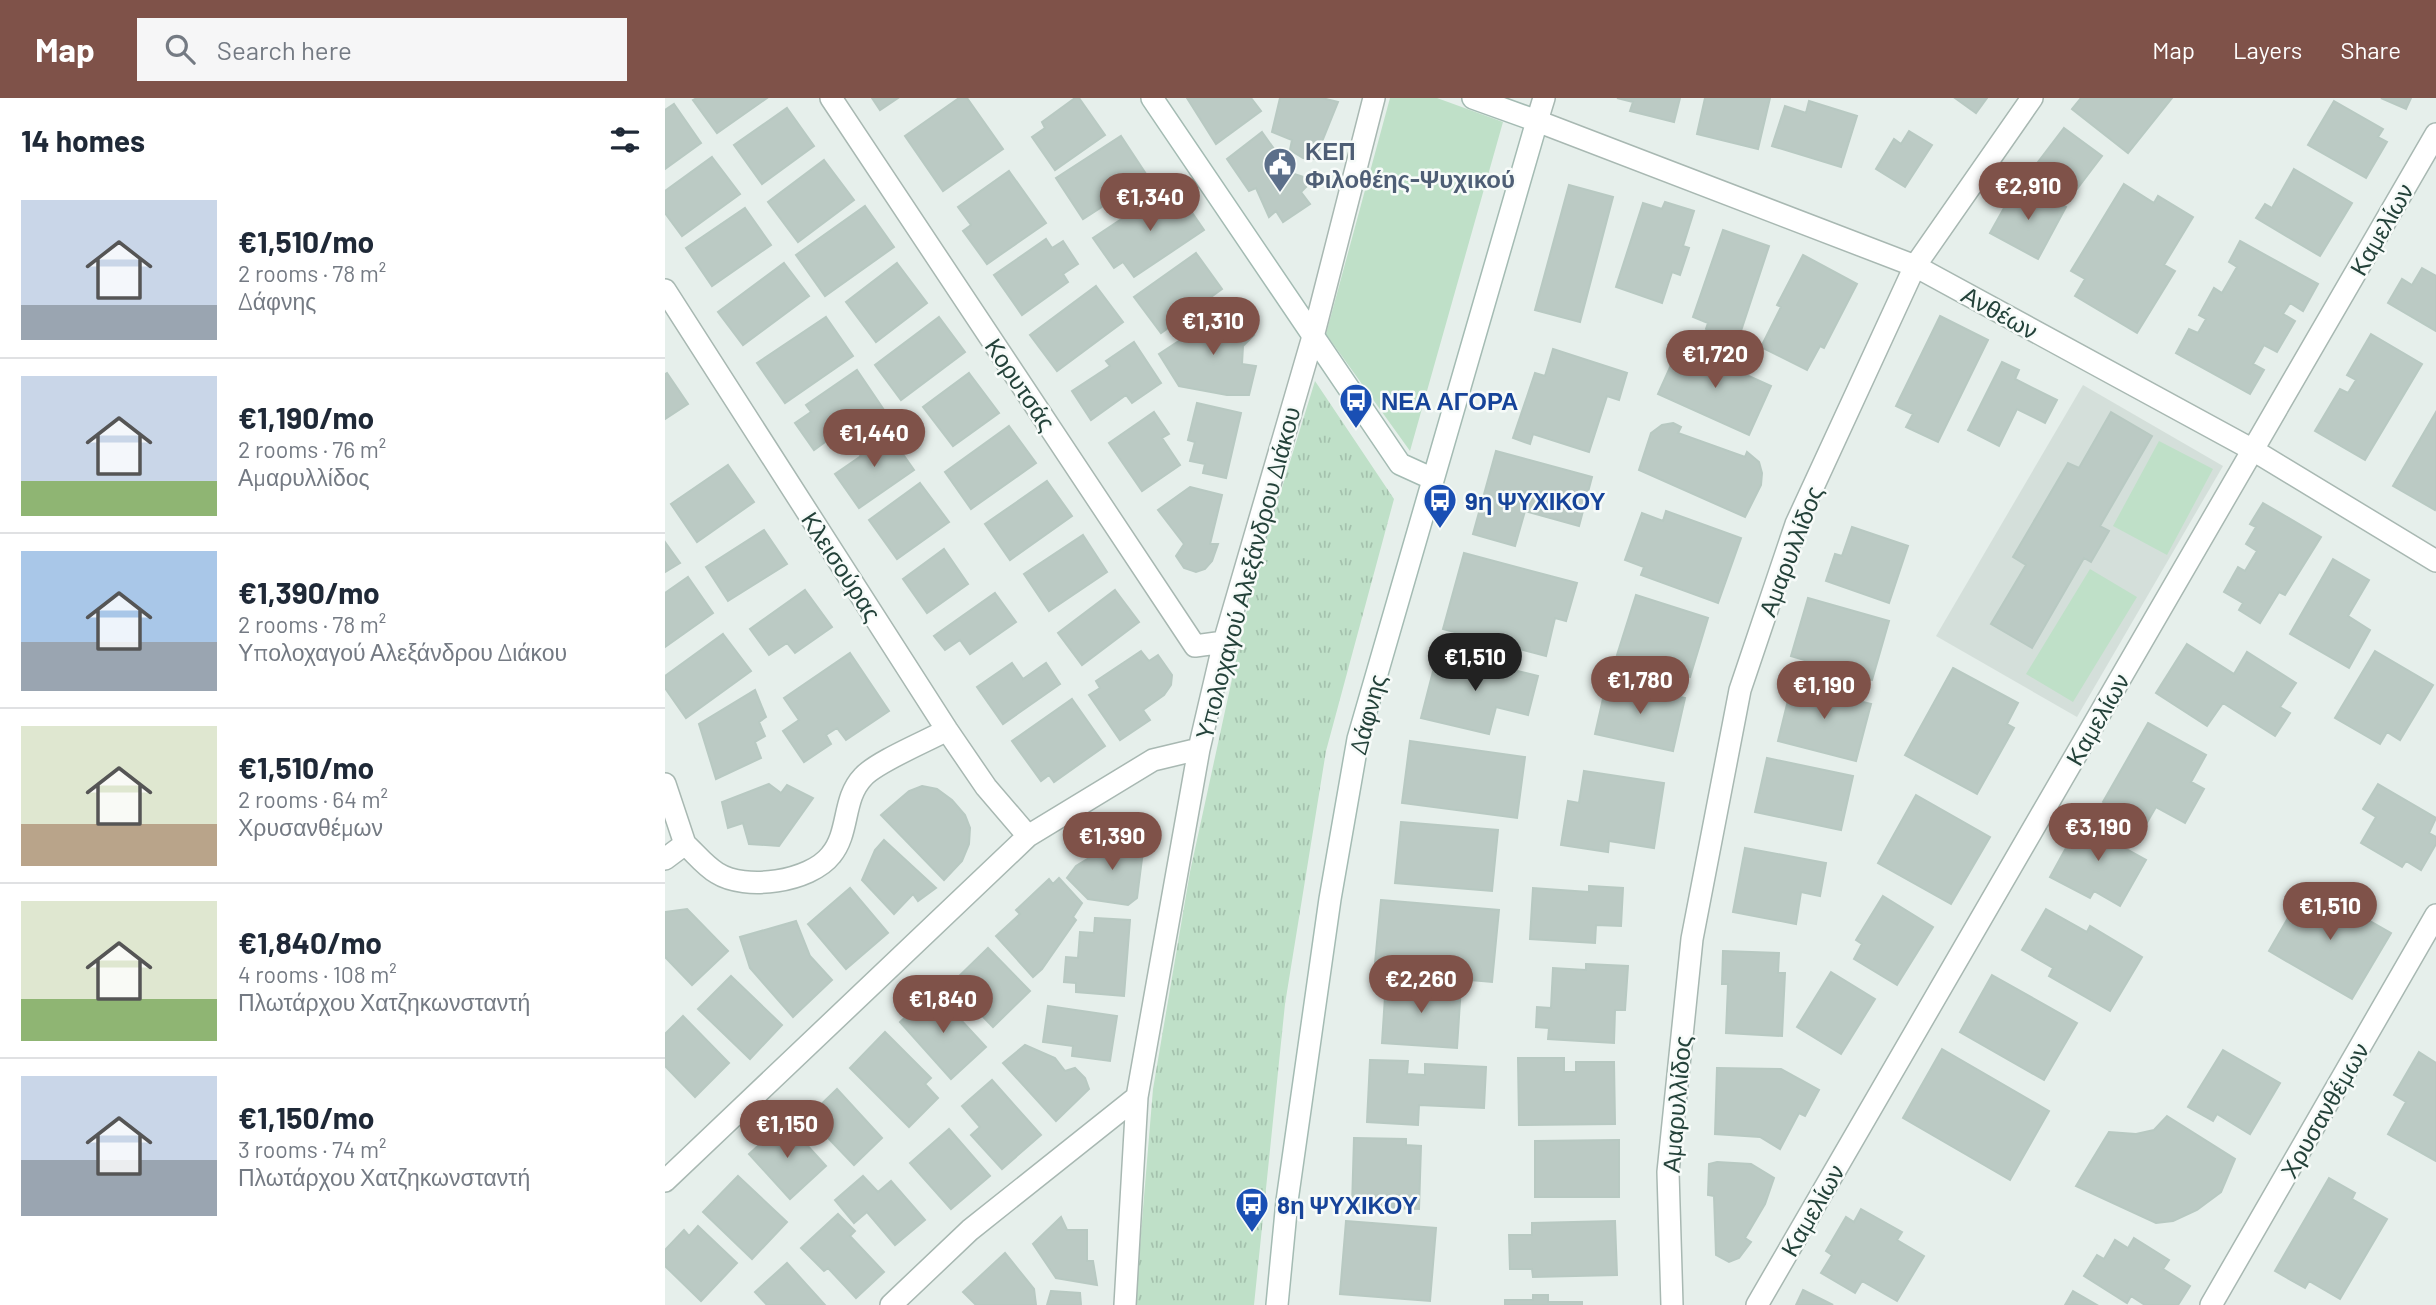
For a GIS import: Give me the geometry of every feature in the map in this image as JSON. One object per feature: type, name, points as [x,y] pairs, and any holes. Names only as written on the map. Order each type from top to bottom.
[{"type":"street","name":"Κορυτσάς","points":[[831,98],[1195,646],[1224,642]]},
{"type":"street","points":[[1152,98],[1314,333],[1369,422],[1400,464],[1433,479]]},
{"type":"street","name":"Υπολοχαγού Αλεξάνδρου Διάκου","points":[[1125,1305],[1137,1097],[1199,749],[1224,642],[1314,333],[1374,98]]},
{"type":"street","name":"Ανθέων","points":[[1473,98],[1915,266],[2253,450],[2436,561]]},
{"type":"street","name":"Δάφνης","points":[[1277,1305],[1287,1201],[1330,899],[1358,738],[1544,98]]},
{"type":"street","name":"Αμαρυλλίδος","points":[[1672,1305],[1668,1172],[1692,939],[1740,690],[1796,524],[1915,266],[2032,98]]},
{"type":"street","name":"Καμελίων","points":[[1757,1305],[2436,134]]},
{"type":"street","name":"Κλεισούρας","points":[[665,290],[947,730],[986,787],[1028,836]]},
{"type":"street","points":[[665,785],[685,844],[717,873],[754,885],[797,877],[831,856],[844,827],[851,791],[865,774],[947,730]]},
{"type":"street","points":[[665,1181],[1028,836],[1153,760],[1199,749]]},
{"type":"street","points":[[665,859],[685,844]]},
{"type":"street","name":"Χρυσανθέμων","points":[[2211,1305],[2436,915]]},
{"type":"street","points":[[891,1305],[970,1230],[1137,1097]]},
{"type":"shaded area","points":[[2083,385],[2223,466],[2077,717],[1936,636]]},
{"type":"green space","points":[[1390,98],[1437,98],[1503,122],[1410,451],[1326,334]]},
{"type":"green space","points":[[1315,381],[1394,499],[1326,751],[1285,1004],[1254,1305],[1135,1305],[1153,1089],[1190,872],[1254,578]]},
{"type":"green space","points":[[2159,441],[2213,469],[2167,555],[2113,526]]},
{"type":"green space","points":[[2090,569],[2137,597],[2073,702],[2026,674]]},
{"type":"building","points":[[767,98],[717,133],[693,100]]},
{"type":"building","points":[[872,98],[898,98],[880,110]]},
{"type":"building","points":[[959,98],[967,98],[1003,149],[943,191],[905,136]]},
{"type":"building","points":[[1075,98],[1079,98],[1105,135],[1055,170],[1032,137],[1045,128],[1042,122]]},
{"type":"building","points":[[1187,98],[1251,98],[1261,111],[1216,144]]},
{"type":"building","points":[[1280,98],[1322,98],[1338,102],[1315,159],[1303,158],[1290,150],[1292,140],[1272,132]]},
{"type":"building","points":[[1617,98],[1680,98],[1674,122],[1630,111],[1633,102]]},
{"type":"building","points":[[1705,98],[1770,98],[1758,149],[1697,134]]},
{"type":"building","points":[[1955,98],[1987,98],[1976,113]]},
{"type":"building","points":[[2081,98],[2172,98],[2128,153],[2072,109]]},
{"type":"building","points":[[2381,98],[2411,98],[2406,109]]},
{"type":"building","points":[[1809,101],[1857,116],[1841,167],[1772,146],[1785,106],[1806,113]]},
{"type":"building","points":[[2334,101],[2383,129],[2378,137],[2387,142],[2366,178],[2308,145]]},
{"type":"building","points":[[674,104],[701,143],[665,169],[665,110]]},
{"type":"building","points":[[787,108],[814,146],[762,184],[734,145]]},
{"type":"building","points":[[2064,128],[2102,156],[2073,194],[2035,166]]},
{"type":"building","points":[[1909,131],[1932,145],[1905,187],[1876,169],[1894,139],[1901,144]]},
{"type":"building","points":[[1262,132],[1291,173],[1313,180],[1301,192],[1310,204],[1283,222],[1276,211],[1269,217],[1256,188],[1249,191],[1227,159]]},
{"type":"building","points":[[1121,136],[1148,177],[1083,219],[1056,178]]},
{"type":"building","points":[[712,157],[740,194],[682,236],[665,213],[665,191]]},
{"type":"building","points":[[824,160],[854,200],[798,242],[768,202]]},
{"type":"building","points":[[2294,169],[2352,203],[2320,256],[2256,218],[2265,204],[2272,208]]},
{"type":"building","points":[[1009,171],[1046,223],[987,264],[963,231],[971,225],[958,207]]},
{"type":"building","points":[[2124,184],[2154,203],[2158,196],[2193,217],[2164,265],[2175,271],[2137,333],[2075,296],[2085,279],[2071,271]]},
{"type":"building","points":[[1173,185],[1204,230],[1134,277],[1123,262],[1114,268],[1093,238]]},
{"type":"building","points":[[1569,185],[1613,197],[1580,322],[1535,310]]},
{"type":"building","points":[[2014,190],[2033,200],[2038,191],[2066,207],[2038,259],[1990,233]]},
{"type":"building","points":[[1665,202],[1694,211],[1683,246],[1689,248],[1680,275],[1672,272],[1662,303],[1616,287],[1643,203],[1662,209]]},
{"type":"building","points":[[865,206],[894,247],[825,296],[796,255]]},
{"type":"building","points":[[745,208],[771,245],[712,286],[686,248]]},
{"type":"building","points":[[1723,230],[1769,246],[1738,340],[1706,329],[1708,323],[1693,317]]},
{"type":"building","points":[[1046,239],[1052,248],[1063,241],[1078,264],[1063,274],[1068,282],[1022,315],[994,275]]},
{"type":"building","points":[[2240,241],[2318,284],[2303,311],[2290,303],[2283,314],[2295,321],[2277,352],[2264,345],[2253,364],[2264,370],[2250,394],[2176,353],[2189,329],[2198,333],[2206,319],[2199,315],[2214,288],[2222,293],[2237,267],[2229,262]]},
{"type":"building","points":[[1196,253],[1222,289],[1161,333],[1134,297]]},
{"type":"building","points":[[1803,255],[1857,284],[1824,348],[1820,346],[1807,370],[1761,347],[1781,307],[1777,305]]},
{"type":"building","points":[[784,263],[809,296],[743,345],[718,312]]},
{"type":"building","points":[[897,263],[927,303],[876,342],[846,302]]},
{"type":"building","points":[[2422,268],[2436,276],[2436,331],[2388,303],[2402,279],[2412,285]]},
{"type":"building","points":[[1096,286],[1123,322],[1057,371],[1030,335]]},
{"type":"building","points":[[1232,306],[1254,335],[1243,346],[1242,364],[1256,366],[1249,395],[1227,395],[1179,386],[1159,354]]},
{"type":"building","points":[[1940,316],[1988,340],[1938,442],[1906,427],[1913,414],[1896,406]]},
{"type":"building","points":[[826,317],[853,356],[785,403],[757,363]]},
{"type":"building","points":[[939,317],[965,352],[901,400],[875,365]]},
{"type":"building","points":[[2371,334],[2422,364],[2365,460],[2315,431],[2340,389],[2348,393],[2356,380],[2347,375]]},
{"type":"building","points":[[1134,342],[1161,383],[1132,403],[1126,395],[1091,420],[1072,391],[1110,366],[1106,361]]},
{"type":"building","points":[[1680,345],[1771,386],[1749,435],[1658,394]]},
{"type":"building","points":[[1553,349],[1627,373],[1619,400],[1607,396],[1589,452],[1533,434],[1530,444],[1513,438],[1535,373],[1545,376]]},
{"type":"building","points":[[2002,362],[2019,370],[2015,379],[2057,400],[2045,423],[2017,409],[1999,446],[1968,430]]},
{"type":"building","points":[[857,370],[884,410],[836,444],[832,437],[814,450],[795,423],[811,412],[806,405]]},
{"type":"building","points":[[667,373],[688,404],[665,419],[665,374]]},
{"type":"building","points":[[969,373],[999,413],[953,446],[923,407]]},
{"type":"building","points":[[1197,403],[1241,413],[1226,478],[1203,473],[1205,464],[1190,461],[1195,442],[1188,440]]},
{"type":"building","points":[[1154,412],[1169,434],[1162,438],[1180,465],[1142,491],[1109,443]]},
{"type":"building","points":[[2111,412],[2152,436],[2100,526],[2109,531],[2091,562],[2084,558],[2032,648],[1991,624],[2026,565],[2013,557],[2068,463],[2079,468]]},
{"type":"building","points":[[2436,412],[2436,508],[2435,510],[2393,486]]},
{"type":"building","points":[[1673,423],[1681,427],[1678,433],[1745,457],[1747,452],[1759,462],[1761,485],[1745,517],[1639,470],[1651,433],[1662,425]]},
{"type":"building","points":[[1009,426],[1036,463],[971,509],[945,472]]},
{"type":"building","points":[[886,430],[914,470],[859,508],[835,474],[861,456],[856,450]]},
{"type":"building","points":[[1496,451],[1592,477],[1579,526],[1525,511],[1515,546],[1473,534]]},
{"type":"building","points":[[728,465],[754,502],[697,542],[671,504]]},
{"type":"building","points":[[1047,481],[1072,516],[1010,560],[985,524]]},
{"type":"building","points":[[920,483],[949,522],[897,559],[869,520]]},
{"type":"building","points":[[1190,487],[1222,495],[1210,544],[1218,544],[1212,561],[1205,569],[1196,572],[1184,568],[1176,556],[1184,544],[1158,510]]},
{"type":"building","points":[[2263,503],[2321,537],[2285,595],[2279,592],[2260,623],[2239,610],[2243,603],[2224,592],[2238,567],[2245,571],[2257,551],[2246,544],[2256,527],[2250,524]]},
{"type":"building","points":[[1666,511],[1741,538],[1718,603],[1641,575],[1644,567],[1625,560],[1642,513],[1663,521]]},
{"type":"building","points":[[1852,527],[1908,546],[1889,603],[1826,581],[1835,554],[1842,556]]},
{"type":"building","points":[[764,530],[787,564],[728,601],[706,567]]},
{"type":"building","points":[[1083,535],[1107,572],[1049,611],[1024,574]]},
{"type":"building","points":[[665,542],[680,563],[665,572]]},
{"type":"building","points":[[944,549],[968,584],[927,613],[903,579]]},
{"type":"building","points":[[1464,553],[1577,583],[1566,621],[1555,618],[1546,656],[1443,629]]},
{"type":"building","points":[[2333,559],[2369,580],[2348,616],[2370,630],[2349,668],[2290,634]]},
{"type":"building","points":[[688,577],[713,613],[665,647],[665,593]]},
{"type":"building","points":[[805,590],[832,627],[795,653],[787,643],[769,655],[750,629]]},
{"type":"building","points":[[1115,590],[1139,622],[1082,665],[1058,633]]},
{"type":"building","points":[[995,593],[1016,622],[970,654],[960,640],[945,650],[934,636]]},
{"type":"building","points":[[1636,595],[1708,618],[1690,677],[1617,655]]},
{"type":"building","points":[[1808,598],[1889,621],[1872,680],[1791,656]]},
{"type":"building","points":[[723,634],[751,671],[686,718],[665,688],[665,676]]},
{"type":"building","points":[[2187,644],[2234,674],[2247,652],[2296,683],[2280,707],[2290,713],[2275,736],[2223,703],[2207,726],[2156,693]]},
{"type":"building","points":[[1141,651],[1149,661],[1158,655],[1172,675],[1171,685],[1164,695],[1143,710],[1150,720],[1120,740],[1089,695],[1100,688],[1096,681]]},
{"type":"building","points":[[2375,651],[2433,685],[2400,740],[2387,732],[2380,744],[2335,718]]},
{"type":"building","points":[[1438,652],[1538,676],[1528,715],[1496,707],[1489,734],[1421,718]]},
{"type":"building","points":[[850,653],[889,711],[846,740],[837,728],[826,735],[831,744],[804,762],[783,731],[799,720],[784,698]]},
{"type":"building","points":[[1012,663],[1023,679],[1046,663],[1060,684],[1003,724],[977,687]]},
{"type":"building","points":[[1953,668],[2018,703],[2007,724],[2014,728],[1977,794],[1905,755]]},
{"type":"building","points":[[1607,681],[1685,698],[1673,751],[1595,734]]},
{"type":"building","points":[[1809,681],[1840,689],[1839,696],[1871,704],[1856,761],[1778,741],[1792,684],[1807,688]]},
{"type":"building","points":[[755,690],[766,717],[759,722],[765,736],[755,742],[761,758],[716,779],[699,724]]},
{"type":"building","points":[[1072,699],[1105,746],[1054,782],[1049,775],[1041,781],[1012,741]]},
{"type":"building","points":[[2148,723],[2206,755],[2191,782],[2204,789],[2185,823],[2156,807],[2145,826],[2103,802]]},
{"type":"building","points":[[1410,741],[1525,757],[1517,818],[1402,803]]},
{"type":"building","points":[[1767,758],[1853,776],[1841,830],[1755,812]]},
{"type":"building","points":[[1584,771],[1664,783],[1654,848],[1609,841],[1608,852],[1561,845],[1568,801],[1579,803]]},
{"type":"building","points":[[769,784],[781,793],[787,785],[813,798],[779,846],[749,844],[743,823],[728,828],[722,802]]},
{"type":"building","points":[[2378,784],[2436,818],[2429,833],[2436,837],[2436,844],[2421,870],[2406,861],[2402,867],[2361,843],[2376,817],[2363,809]]},
{"type":"building","points":[[922,786],[937,789],[952,800],[965,815],[970,828],[969,844],[962,861],[944,880],[881,815],[909,791]]},
{"type":"building","points":[[1916,795],[1990,837],[1951,904],[1878,863]]},
{"type":"building","points":[[2084,815],[2125,838],[2121,846],[2146,860],[2120,906],[2094,891],[2090,898],[2050,877]]},
{"type":"building","points":[[1401,822],[1498,830],[1492,891],[1395,883]]},
{"type":"building","points":[[1128,834],[1137,836],[1144,843],[1137,898],[1128,905],[1088,899],[1067,878],[1076,866]]},
{"type":"building","points":[[884,840],[936,888],[918,901],[913,894],[894,914],[862,880],[875,850]]},
{"type":"building","points":[[1745,848],[1826,863],[1820,896],[1801,892],[1796,924],[1733,912]]},
{"type":"building","points":[[1059,878],[1082,903],[1073,917],[1076,920],[1042,969],[1033,977],[996,936],[1020,914],[1016,910],[1049,879],[1053,884]]},
{"type":"building","points":[[2307,885],[2391,933],[2352,999],[2269,951]]},
{"type":"building","points":[[1589,886],[1623,888],[1621,926],[1596,925],[1595,943],[1530,939],[1533,888],[1589,892]]},
{"type":"building","points":[[850,888],[888,933],[846,969],[808,924]]},
{"type":"building","points":[[1883,896],[1933,927],[1897,985],[1854,959],[1862,944],[1856,940]]},
{"type":"building","points":[[1381,900],[1499,910],[1492,982],[1436,977],[1436,969],[1375,963]]},
{"type":"building","points":[[687,909],[728,951],[692,985],[665,957],[665,912]]},
{"type":"building","points":[[2046,909],[2087,932],[2090,926],[2142,957],[2110,1011],[2049,976],[2053,968],[2022,950]]},
{"type":"building","points":[[1095,918],[1130,920],[1124,996],[1076,992],[1076,983],[1064,982],[1066,957],[1078,958],[1080,932],[1094,933]]},
{"type":"building","points":[[796,921],[810,956],[832,980],[793,1017],[750,968],[740,937]]},
{"type":"building","points":[[988,948],[1030,991],[993,1027],[951,984]]},
{"type":"building","points":[[1723,951],[1779,953],[1778,973],[1785,973],[1782,1036],[1726,1033],[1728,984],[1722,984]]},
{"type":"building","points":[[1586,964],[1628,966],[1625,1010],[1615,1010],[1614,1043],[1548,1039],[1549,1028],[1536,1027],[1537,1007],[1551,1008],[1553,968],[1586,970]]},
{"type":"building","points":[[1831,972],[1875,999],[1841,1054],[1797,1027]]},
{"type":"building","points":[[1992,975],[2077,1023],[2044,1080],[1960,1032]]},
{"type":"building","points":[[731,976],[782,1025],[750,1059],[698,1009]]},
{"type":"building","points":[[1386,981],[1461,986],[1457,1048],[1382,1043]]},
{"type":"building","points":[[934,991],[986,1047],[951,1079],[900,1022]]},
{"type":"building","points":[[1048,1006],[1117,1016],[1110,1061],[1072,1056],[1073,1046],[1043,1042]]},
{"type":"building","points":[[683,1016],[729,1063],[695,1097],[665,1066],[665,1034]]},
{"type":"building","points":[[885,1032],[931,1078],[925,1084],[938,1098],[909,1127],[850,1068]]},
{"type":"building","points":[[1025,1045],[1055,1058],[1065,1071],[1075,1068],[1085,1078],[1089,1089],[1056,1121],[1003,1063]]},
{"type":"building","points":[[1942,1049],[2049,1111],[2010,1180],[1903,1118]]},
{"type":"building","points":[[2223,1050],[2280,1083],[2250,1134],[2217,1114],[2213,1121],[2188,1107]]},
{"type":"building","points":[[2419,1052],[2436,1063],[2436,1161],[2388,1134],[2406,1102],[2394,1095]]},
{"type":"building","points":[[1518,1058],[1564,1058],[1564,1072],[1576,1072],[1576,1062],[1614,1062],[1615,1124],[1519,1125]]},
{"type":"building","points":[[1370,1060],[1408,1061],[1407,1074],[1425,1075],[1425,1064],[1486,1067],[1484,1108],[1419,1105],[1418,1125],[1367,1122]]},
{"type":"building","points":[[1717,1068],[1781,1069],[1819,1090],[1805,1116],[1799,1113],[1780,1149],[1760,1137],[1715,1134]]},
{"type":"building","points":[[992,1080],[1041,1135],[1002,1169],[971,1135],[980,1127],[962,1106]]},
{"type":"building","points":[[837,1089],[882,1138],[854,1165],[808,1117]]},
{"type":"building","points":[[2167,1116],[2235,1159],[2221,1192],[2197,1210],[2173,1221],[2156,1223],[2076,1186],[2109,1132],[2136,1134],[2154,1130]]},
{"type":"building","points":[[785,1121],[826,1166],[790,1199],[749,1154]]},
{"type":"building","points":[[949,1129],[990,1176],[951,1209],[910,1163]]},
{"type":"building","points":[[1354,1138],[1406,1139],[1406,1145],[1421,1146],[1419,1209],[1352,1207]]},
{"type":"building","points":[[1619,1140],[1619,1197],[1535,1197],[1535,1141]]},
{"type":"building","points":[[1709,1164],[1751,1164],[1774,1178],[1765,1204],[1745,1238],[1751,1242],[1739,1258],[1729,1262],[1716,1255],[1714,1196],[1708,1195]]},
{"type":"building","points":[[738,1176],[787,1222],[752,1259],[703,1212]]},
{"type":"building","points":[[863,1176],[878,1192],[891,1181],[925,1220],[895,1245],[867,1212],[854,1223],[835,1200]]},
{"type":"building","points":[[2329,1178],[2355,1193],[2352,1199],[2387,1219],[2340,1299],[2309,1281],[2305,1288],[2275,1271]]},
{"type":"building","points":[[1861,1209],[1902,1232],[1897,1240],[1924,1256],[1897,1301],[1862,1281],[1855,1293],[1821,1273],[1832,1255],[1826,1251],[1846,1217],[1854,1222]]},
{"type":"building","points":[[838,1214],[855,1231],[850,1236],[884,1272],[856,1298],[828,1268],[824,1271],[801,1248]]},
{"type":"building","points":[[1061,1217],[1067,1230],[1087,1230],[1087,1261],[1093,1261],[1097,1285],[1056,1278],[1033,1244]]},
{"type":"building","points":[[1346,1221],[1436,1228],[1430,1301],[1340,1294]]},
{"type":"building","points":[[1615,1221],[1617,1275],[1533,1277],[1532,1269],[1510,1269],[1509,1235],[1532,1235],[1532,1223]]},
{"type":"building","points":[[698,1226],[737,1263],[701,1301],[665,1266],[665,1250],[684,1230],[689,1236]]},
{"type":"building","points":[[2134,1238],[2169,1260],[2163,1269],[2190,1286],[2178,1305],[2145,1305],[2131,1296],[2127,1303],[2084,1276],[2097,1255],[2104,1259],[2115,1240],[2128,1248]]},
{"type":"building","points":[[1005,1253],[1034,1289],[1036,1305],[976,1305],[963,1292]]},
{"type":"building","points":[[787,1263],[825,1305],[767,1305],[755,1292]]},
{"type":"building","points":[[1803,1290],[1833,1305],[1796,1305]]},
{"type":"building","points":[[1051,1291],[1080,1293],[1081,1305],[1047,1305]]},
{"type":"building","points":[[2073,1291],[2097,1305],[2065,1305]]},
{"type":"building","points":[[1533,1295],[1548,1295],[1548,1302],[1582,1302],[1582,1305],[1505,1305],[1505,1300],[1533,1300]]},
{"type":"place","name":"ΚΕΠ Φιλοθέης-Ψυχικού","points":[[1280,194]]},
{"type":"place","name":"ΝΕΑ ΑΓΟΡΑ","points":[[1356,430]]},
{"type":"place","name":"9η ΨΥΧΙΚΟΥ","points":[[1440,530]]},
{"type":"place","name":"8η ΨΥΧΙΚΟΥ","points":[[1252,1234]]}]
